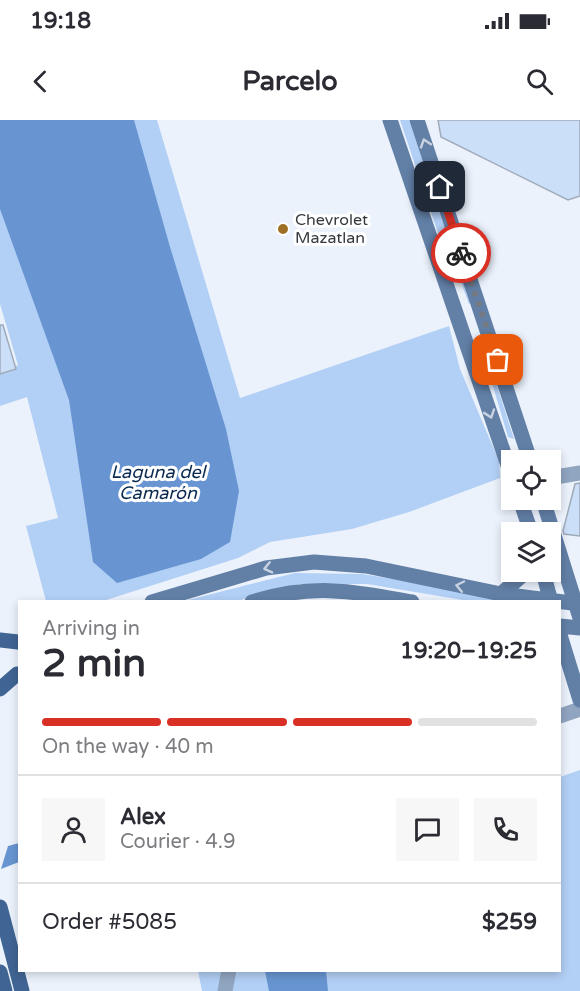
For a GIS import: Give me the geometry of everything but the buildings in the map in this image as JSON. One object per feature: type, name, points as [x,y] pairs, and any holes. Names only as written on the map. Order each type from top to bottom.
[{"type":"main road","points":[[390,120],[502,450]]},
{"type":"main road","points":[[417,120],[527,450]]},
{"type":"main road","points":[[461,326],[483,318]]},
{"type":"main road","points":[[501,447],[524,442]]},
{"type":"main road","points":[[546,510],[579,608]]},
{"type":"main road","points":[[159,600],[266,568],[314,562],[366,566],[501,594],[544,600]]},
{"type":"main road","points":[[501,594],[515,582]]},
{"type":"main road","points":[[546,582],[551,600]]},
{"type":"main road","points":[[260,600],[297,590],[355,592],[401,600]]},
{"type":"main road","points":[[561,604],[579,608]]},
{"type":"main road","points":[[561,626],[580,628]]},
{"type":"main road","points":[[0,640],[18,641]]},
{"type":"main road","points":[[0,648],[18,641]]},
{"type":"main road","points":[[561,642],[565,670],[580,700]]},
{"type":"main road","points":[[0,677],[18,673]]},
{"type":"main road","points":[[0,689],[18,673]]},
{"type":"main road","points":[[0,907],[22,991]]},
{"type":"main road","points":[[0,972],[5,991]]},
{"type":"street","points":[[561,476],[580,473]]},
{"type":"street","points":[[561,716],[580,709]]},
{"type":"street","points":[[225,991],[229,972]]},
{"type":"shaded area","points":[[0,120],[157,120],[240,398],[449,326],[460,369],[499,461],[500,478],[409,512],[352,529],[270,542],[238,558],[106,600],[46,600],[26,526],[58,518],[27,397],[0,406],[0,374],[18,365],[0,304]]},
{"type":"shaded area","points":[[400,120],[409,120],[471,302],[469,304],[448,247],[440,239]]},
{"type":"shaded area","points":[[484,339],[487,341],[497,386],[514,439],[508,437],[480,342]]},
{"type":"shaded area","points":[[295,573],[362,574],[525,600],[463,600],[367,584],[300,584],[241,600],[188,600]]},
{"type":"shaded area","points":[[580,770],[580,991],[202,991],[198,972],[561,972],[561,777]]},
{"type":"water","name":"Laguna del Camarón","points":[[0,120],[134,120],[226,429],[239,491],[230,542],[201,559],[117,583],[93,562],[69,400],[0,209]]},
{"type":"water","points":[[18,843],[18,862],[1,869],[8,846]]},
{"type":"water","points":[[265,972],[326,972],[328,991],[269,991]]},
{"type":"way so far","points":[[461,253],[498,360]]},
{"type":"place","name":"Chevrolet Mazatlan","points":[[283,229]]},
{"type":"route","points":[[440,187],[461,253]]}]
